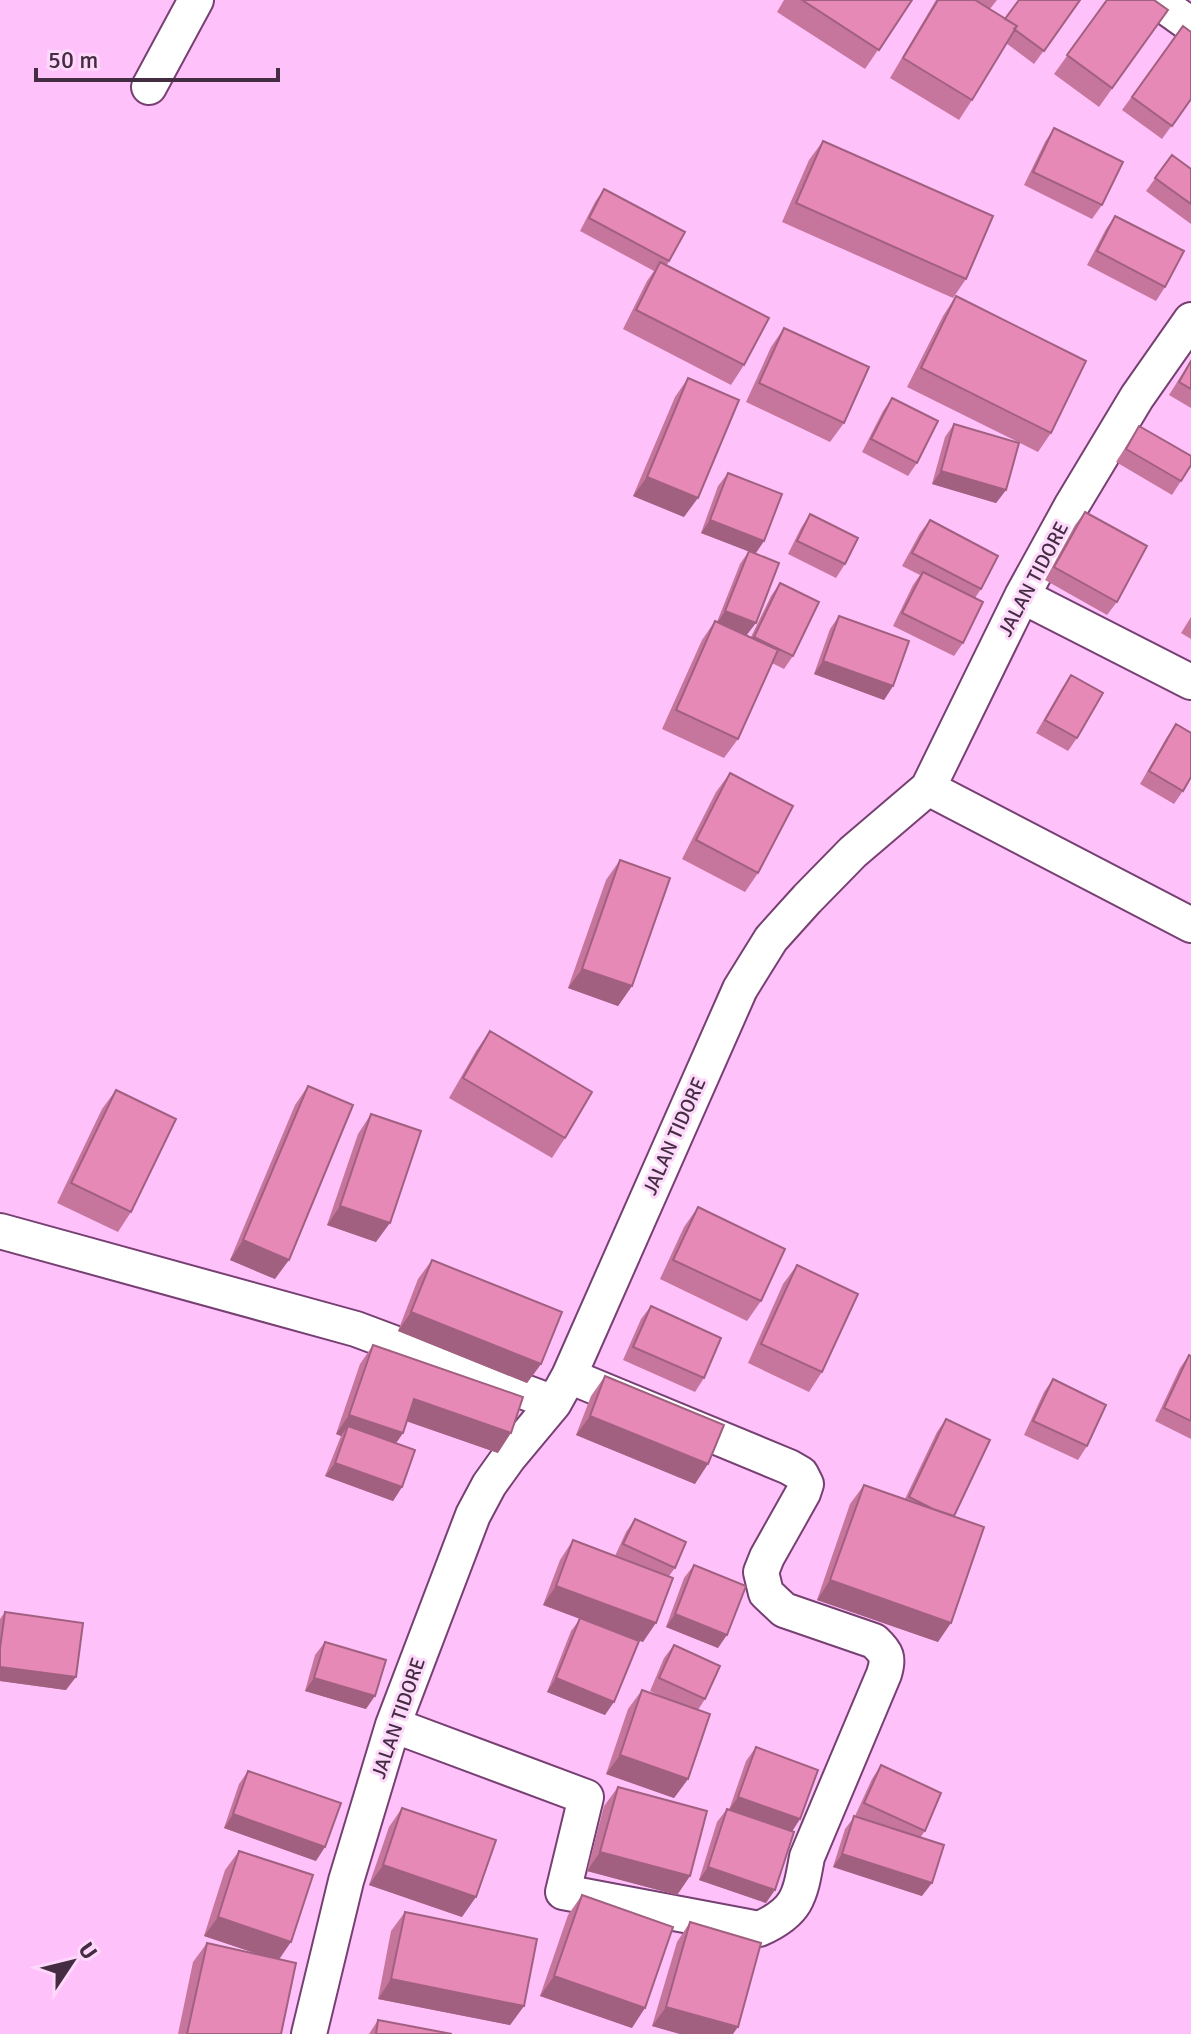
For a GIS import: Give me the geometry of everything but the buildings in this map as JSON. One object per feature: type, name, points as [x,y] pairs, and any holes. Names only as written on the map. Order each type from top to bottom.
[{"type":"street","points":[[149,87],[196,0]]},
{"type":"street","points":[[1156,0],[1191,25]]},
{"type":"street","name":"JALAN TIDORE","points":[[309,2034],[346,1881],[393,1725],[473,1515],[489,1485],[561,1390],[740,989],[771,939],[807,899],[853,852],[928,788],[1022,596],[1072,505],[1129,411],[1191,320]]},
{"type":"street","points":[[1022,596],[1191,682]]},
{"type":"street","points":[[928,788],[1191,925]]},
{"type":"street","points":[[0,1231],[356,1329],[561,1390],[789,1467],[801,1474],[806,1484],[761,1572],[766,1593],[784,1610],[874,1641],[884,1650],[887,1663],[807,1857],[795,1903],[787,1914],[759,1929],[563,1892],[586,1797],[393,1725]]}]
